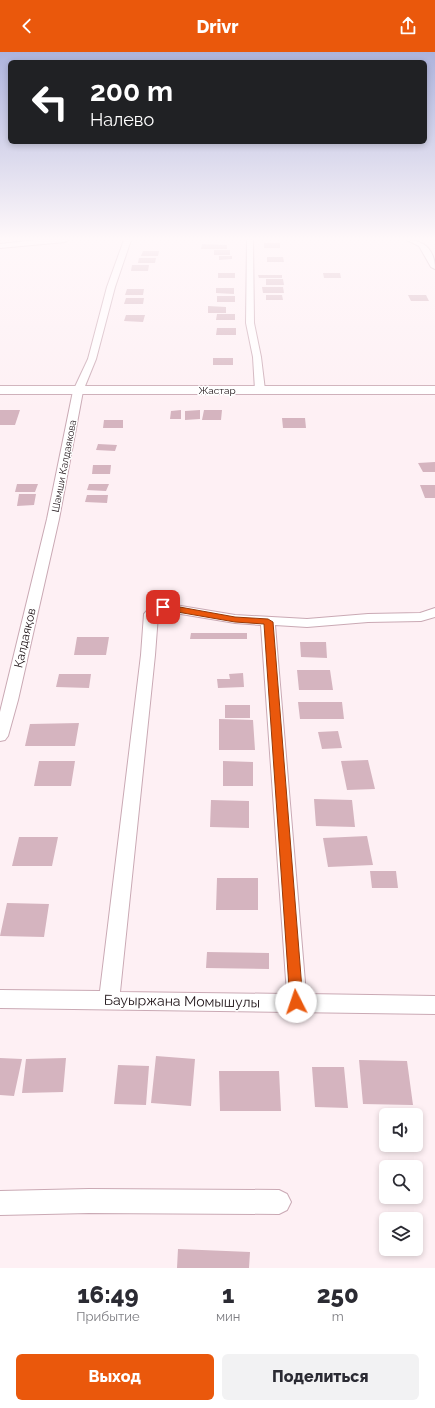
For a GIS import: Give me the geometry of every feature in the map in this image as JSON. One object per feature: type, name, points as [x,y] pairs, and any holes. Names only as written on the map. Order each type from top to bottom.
[{"type":"street","name":"Шамши Калдаякова","points":[[48,540],[61,484],[78,391],[92,359],[108,297]]},
{"type":"street","points":[[250,297],[250,323],[257,357],[260,390]]},
{"type":"street","name":"Жастар","points":[[0,390],[435,390]]},
{"type":"street","name":"Қалдаяқов","points":[[0,736],[48,540]]},
{"type":"street","points":[[109,1000],[148,655],[151,614],[156,609],[163,607],[235,619],[307,623],[368,618],[421,617],[435,612]]},
{"type":"street","points":[[268,622],[296,1002]]},
{"type":"street","name":"Бауыржана Момышулы","points":[[0,999],[435,1005]]},
{"type":"street","points":[[0,1203],[89,1201],[279,1202]]},
{"type":"building","points":[[217,297],[235,297],[235,302],[217,302]]},
{"type":"building","points":[[266,297],[282,297],[283,300],[266,300]]},
{"type":"building","points":[[409,297],[427,297],[429,301],[411,301]]},
{"type":"building","points":[[126,298],[144,298],[143,304],[124,304]]},
{"type":"building","points":[[208,306],[226,307],[226,313],[208,313]]},
{"type":"building","points":[[217,314],[235,314],[235,320],[216,320]]},
{"type":"building","points":[[126,315],[145,315],[143,322],[124,321]]},
{"type":"building","points":[[217,328],[236,328],[236,335],[216,335]]},
{"type":"building","points":[[213,358],[233,358],[233,365],[213,365]]},
{"type":"building","points":[[0,410],[20,410],[15,425],[0,425]]},
{"type":"building","points":[[181,410],[181,419],[170,419],[171,411]]},
{"type":"building","points":[[200,410],[200,419],[185,420],[185,411]]},
{"type":"building","points":[[204,410],[222,410],[221,420],[202,420]]},
{"type":"building","points":[[282,418],[305,418],[306,428],[283,428]]},
{"type":"building","points":[[104,420],[123,420],[123,428],[103,428]]},
{"type":"building","points":[[98,444],[117,445],[115,451],[96,450]]},
{"type":"building","points":[[435,462],[435,472],[423,472],[418,463]]},
{"type":"building","points":[[93,465],[111,465],[110,474],[92,474]]},
{"type":"building","points":[[17,484],[38,484],[35,492],[15,492]]},
{"type":"building","points":[[89,484],[109,484],[106,491],[87,490]]},
{"type":"building","points":[[420,485],[435,485],[435,498],[425,498]]},
{"type":"building","points":[[19,494],[36,494],[34,505],[17,506]]},
{"type":"building","points":[[87,495],[108,495],[107,503],[85,502]]},
{"type":"building","points":[[191,633],[247,633],[247,639],[190,639]]},
{"type":"building","points":[[77,637],[109,637],[106,655],[74,655]]},
{"type":"building","points":[[300,642],[326,642],[327,658],[301,657]]},
{"type":"building","points":[[297,670],[330,670],[333,690],[299,690]]},
{"type":"building","points":[[243,673],[244,687],[218,688],[217,679],[230,679],[229,674]]},
{"type":"building","points":[[59,674],[91,674],[89,688],[56,687]]},
{"type":"building","points":[[298,702],[342,702],[344,719],[300,719]]},
{"type":"building","points":[[225,705],[250,705],[250,718],[225,718]]},
{"type":"building","points":[[219,719],[253,720],[255,750],[219,750]]},
{"type":"building","points":[[79,723],[75,746],[25,746],[30,724]]},
{"type":"building","points":[[338,731],[342,748],[322,749],[318,732]]},
{"type":"building","points":[[368,760],[375,789],[347,790],[341,761]]},
{"type":"building","points":[[39,761],[75,761],[71,786],[34,786]]},
{"type":"building","points":[[223,761],[253,762],[253,786],[223,786]]},
{"type":"building","points":[[314,799],[352,800],[355,827],[316,826]]},
{"type":"building","points":[[211,800],[249,801],[249,828],[210,827]]},
{"type":"building","points":[[367,836],[373,865],[328,867],[323,838]]},
{"type":"building","points":[[19,837],[58,837],[52,866],[12,866]]},
{"type":"building","points":[[370,871],[396,871],[398,888],[372,888]]},
{"type":"building","points":[[217,878],[258,878],[258,910],[216,910]]},
{"type":"building","points":[[7,903],[49,904],[44,937],[0,936]]},
{"type":"building","points":[[207,952],[269,953],[269,969],[206,968]]},
{"type":"building","points":[[156,1056],[195,1059],[191,1106],[151,1103]]},
{"type":"building","points":[[0,1058],[22,1059],[14,1096],[0,1095]]},
{"type":"building","points":[[66,1058],[63,1092],[22,1093],[26,1059]]},
{"type":"building","points":[[359,1060],[407,1061],[413,1105],[363,1104]]},
{"type":"building","points":[[118,1065],[149,1066],[146,1105],[114,1104]]},
{"type":"building","points":[[312,1067],[344,1067],[348,1108],[315,1107]]},
{"type":"building","points":[[219,1071],[279,1071],[281,1111],[220,1111]]},
{"type":"building","points":[[178,1249],[250,1252],[249,1268],[177,1268]]},
{"type":"route","points":[[163,607],[235,619],[268,622],[296,1002]]}]
